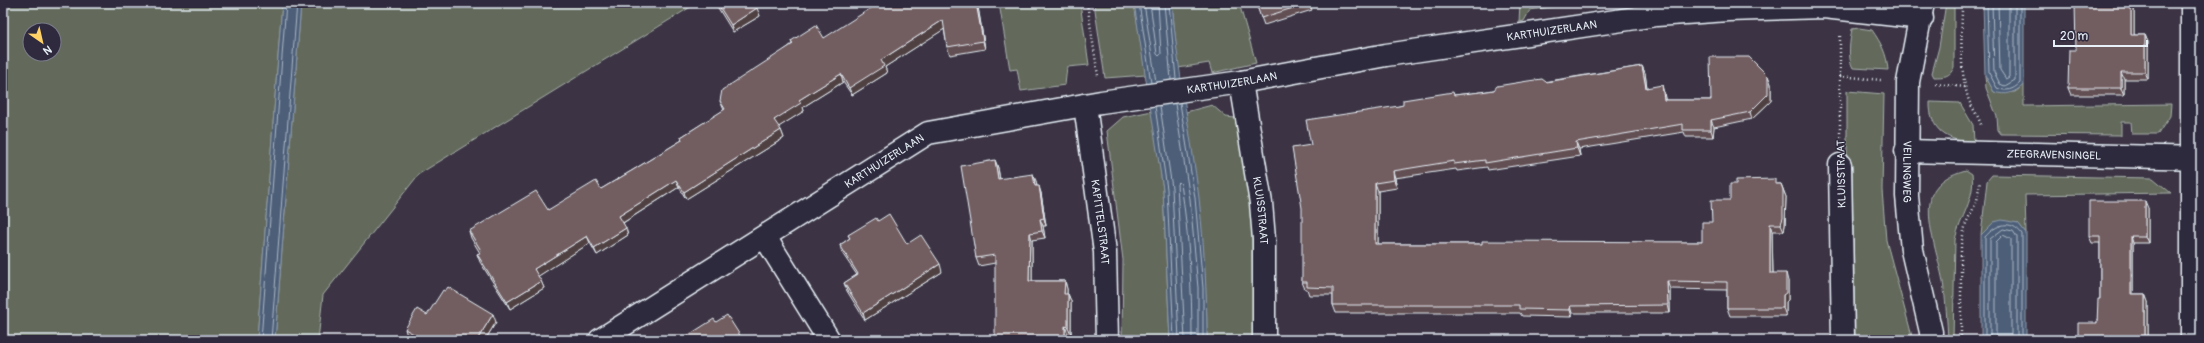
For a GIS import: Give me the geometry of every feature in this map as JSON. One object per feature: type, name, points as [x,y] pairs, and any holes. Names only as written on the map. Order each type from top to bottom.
[{"type":"street","points":[[2192,3],[2196,158],[2192,340]]},
{"type":"street","name":"KARTHUIZERLAAN","points":[[600,340],[928,134],[1093,104],[1241,82],[1386,55],[1656,15],[1728,10],[1828,6],[1922,10]]},
{"type":"street","name":"VEILINGWEG","points":[[1922,10],[1908,82],[1906,151],[1908,222],[1912,250],[1931,332],[1931,340]]},
{"type":"street","name":"KLUISSTRAAT","points":[[1241,82],[1261,203],[1264,239],[1264,340]]},
{"type":"street","name":"KAPITTELSTRAAT","points":[[1093,104],[1106,252],[1107,340]]},
{"type":"street","name":"ZEEGRAVENSINGEL","points":[[1906,151],[2196,158]]},
{"type":"street","name":"KLUISSTRAAT","points":[[1840,165],[1843,340]]},
{"type":"street","points":[[765,236],[829,340]]},
{"type":"path","points":[[1087,3],[1093,104]]},
{"type":"path","name":"KLUISSTRAAT","points":[[1828,6],[1840,165]]},
{"type":"green space","points":[[3,3],[282,3],[257,340],[3,340]]},
{"type":"green space","points":[[301,3],[697,3],[419,174],[323,295],[318,340],[275,340]]},
{"type":"green space","points":[[999,3],[1080,3],[1089,65],[1067,67],[1065,85],[1021,91],[1017,69],[1010,70]]},
{"type":"green space","points":[[1094,3],[1134,3],[1146,75],[1105,78]]},
{"type":"green space","points":[[1172,3],[1239,3],[1256,63],[1212,73],[1209,63],[1178,68]]},
{"type":"green space","points":[[1520,3],[1579,3],[1530,10],[1524,21],[1519,22]]},
{"type":"green space","points":[[1946,3],[1954,3],[1954,67],[1949,75],[1934,77],[1932,73],[1939,47]]},
{"type":"green space","points":[[1859,28],[1872,30],[1883,49],[1888,70],[1853,68],[1850,59],[1850,38],[1852,29]]},
{"type":"green space","points":[[1985,75],[1994,92],[2015,92],[2024,85],[2024,106],[2171,104],[2170,116],[2158,134],[2132,134],[2131,122],[2121,122],[2121,135],[2001,134],[1998,130],[1997,117],[1986,88]]},
{"type":"green space","points":[[1847,91],[1884,94],[1882,190],[1886,240],[1913,340],[1855,340],[1852,166],[1847,166]]},
{"type":"green space","points":[[1930,102],[1960,103],[1973,125],[1974,142],[1956,140],[1948,137],[1942,132],[1933,120]]},
{"type":"green space","points":[[1212,105],[1226,117],[1235,118],[1247,178],[1252,225],[1253,340],[1207,340],[1207,311],[1203,254],[1186,112]]},
{"type":"green space","points":[[1152,111],[1163,189],[1170,340],[1122,340],[1123,260],[1107,131],[1123,117]]},
{"type":"green space","points":[[1966,170],[1972,174],[1973,183],[1970,199],[1955,240],[1953,340],[1948,340],[1944,289],[1930,226],[1930,203],[1932,194],[1942,181],[1955,173]]},
{"type":"green space","points":[[1992,175],[2153,178],[2171,193],[2025,195],[2026,233],[2018,223],[1994,222],[1981,235],[1987,181]]},
{"type":"water","points":[[282,3],[301,3],[275,340],[257,340]]},
{"type":"water","points":[[1134,3],[1172,3],[1177,52],[1199,198],[1205,269],[1207,340],[1170,340],[1163,189]]},
{"type":"water","points":[[1983,3],[2024,3],[2024,85],[2010,93],[2003,94],[1994,92],[1985,75]]},
{"type":"water","points":[[2002,220],[2018,223],[2026,233],[2026,340],[1981,340],[1981,235],[1994,222]]},
{"type":"building","points":[[717,3],[754,3],[757,8],[731,25]]},
{"type":"building","points":[[879,3],[976,3],[983,41],[947,47],[943,20],[881,60],[884,66],[849,88],[841,74],[799,100],[801,103],[774,120],[781,130],[684,192],[676,180],[619,216],[626,228],[594,248],[587,236],[534,269],[541,281],[507,302],[477,254],[482,252],[469,231],[536,191],[548,210],[596,181],[601,189],[682,140],[681,137],[725,109],[720,101],[722,90],[793,44],[791,41],[816,25],[824,38]]},
{"type":"building","points":[[1256,3],[1309,3],[1261,18]]},
{"type":"building","points":[[2075,3],[2131,3],[2131,35],[2145,35],[2145,72],[2121,72],[2121,88],[2068,88],[2069,50],[2076,50]]},
{"type":"building","points":[[1710,57],[1749,57],[1768,76],[1768,94],[1750,112],[1711,120],[1711,130],[1683,130],[1683,124],[1576,142],[1577,148],[1485,163],[1485,160],[1454,164],[1454,161],[1393,171],[1394,180],[1375,183],[1375,244],[1482,244],[1482,241],[1702,242],[1702,222],[1712,222],[1711,200],[1730,200],[1730,184],[1736,184],[1736,180],[1775,179],[1775,184],[1781,184],[1783,190],[1783,218],[1781,224],[1770,224],[1770,273],[1786,273],[1786,293],[1783,295],[1783,308],[1727,308],[1727,282],[1667,281],[1668,305],[1570,306],[1570,310],[1519,309],[1519,305],[1333,305],[1333,288],[1307,287],[1307,282],[1302,282],[1302,208],[1292,148],[1311,145],[1306,120],[1399,106],[1403,105],[1403,100],[1453,92],[1454,95],[1481,92],[1494,90],[1497,86],[1542,79],[1546,82],[1642,66],[1646,88],[1662,85],[1664,100],[1711,100]]},
{"type":"building","points":[[995,160],[998,179],[1033,174],[1035,186],[1039,186],[1044,218],[1040,219],[1042,231],[1030,233],[1029,281],[1065,281],[1064,294],[1068,294],[1068,327],[1065,326],[1065,340],[995,340],[995,255],[976,258],[961,166]]},
{"type":"building","points":[[2089,201],[2145,201],[2145,236],[2131,236],[2131,294],[2145,294],[2145,337],[2122,337],[2122,340],[2078,340],[2078,323],[2097,323],[2098,299],[2100,299],[2100,236],[2089,236]]},
{"type":"building","points":[[889,214],[907,244],[921,235],[940,264],[863,313],[844,283],[858,274],[840,245],[850,238],[848,235],[876,218],[878,221]]},
{"type":"building","points":[[448,287],[493,314],[477,340],[417,340],[419,337],[405,329],[417,309],[427,315],[443,290],[445,291]]},
{"type":"building","points":[[727,315],[743,340],[688,340],[689,339],[687,336],[714,319],[716,322]]},
{"type":"building","points":[[759,336],[762,340],[753,340]]}]
